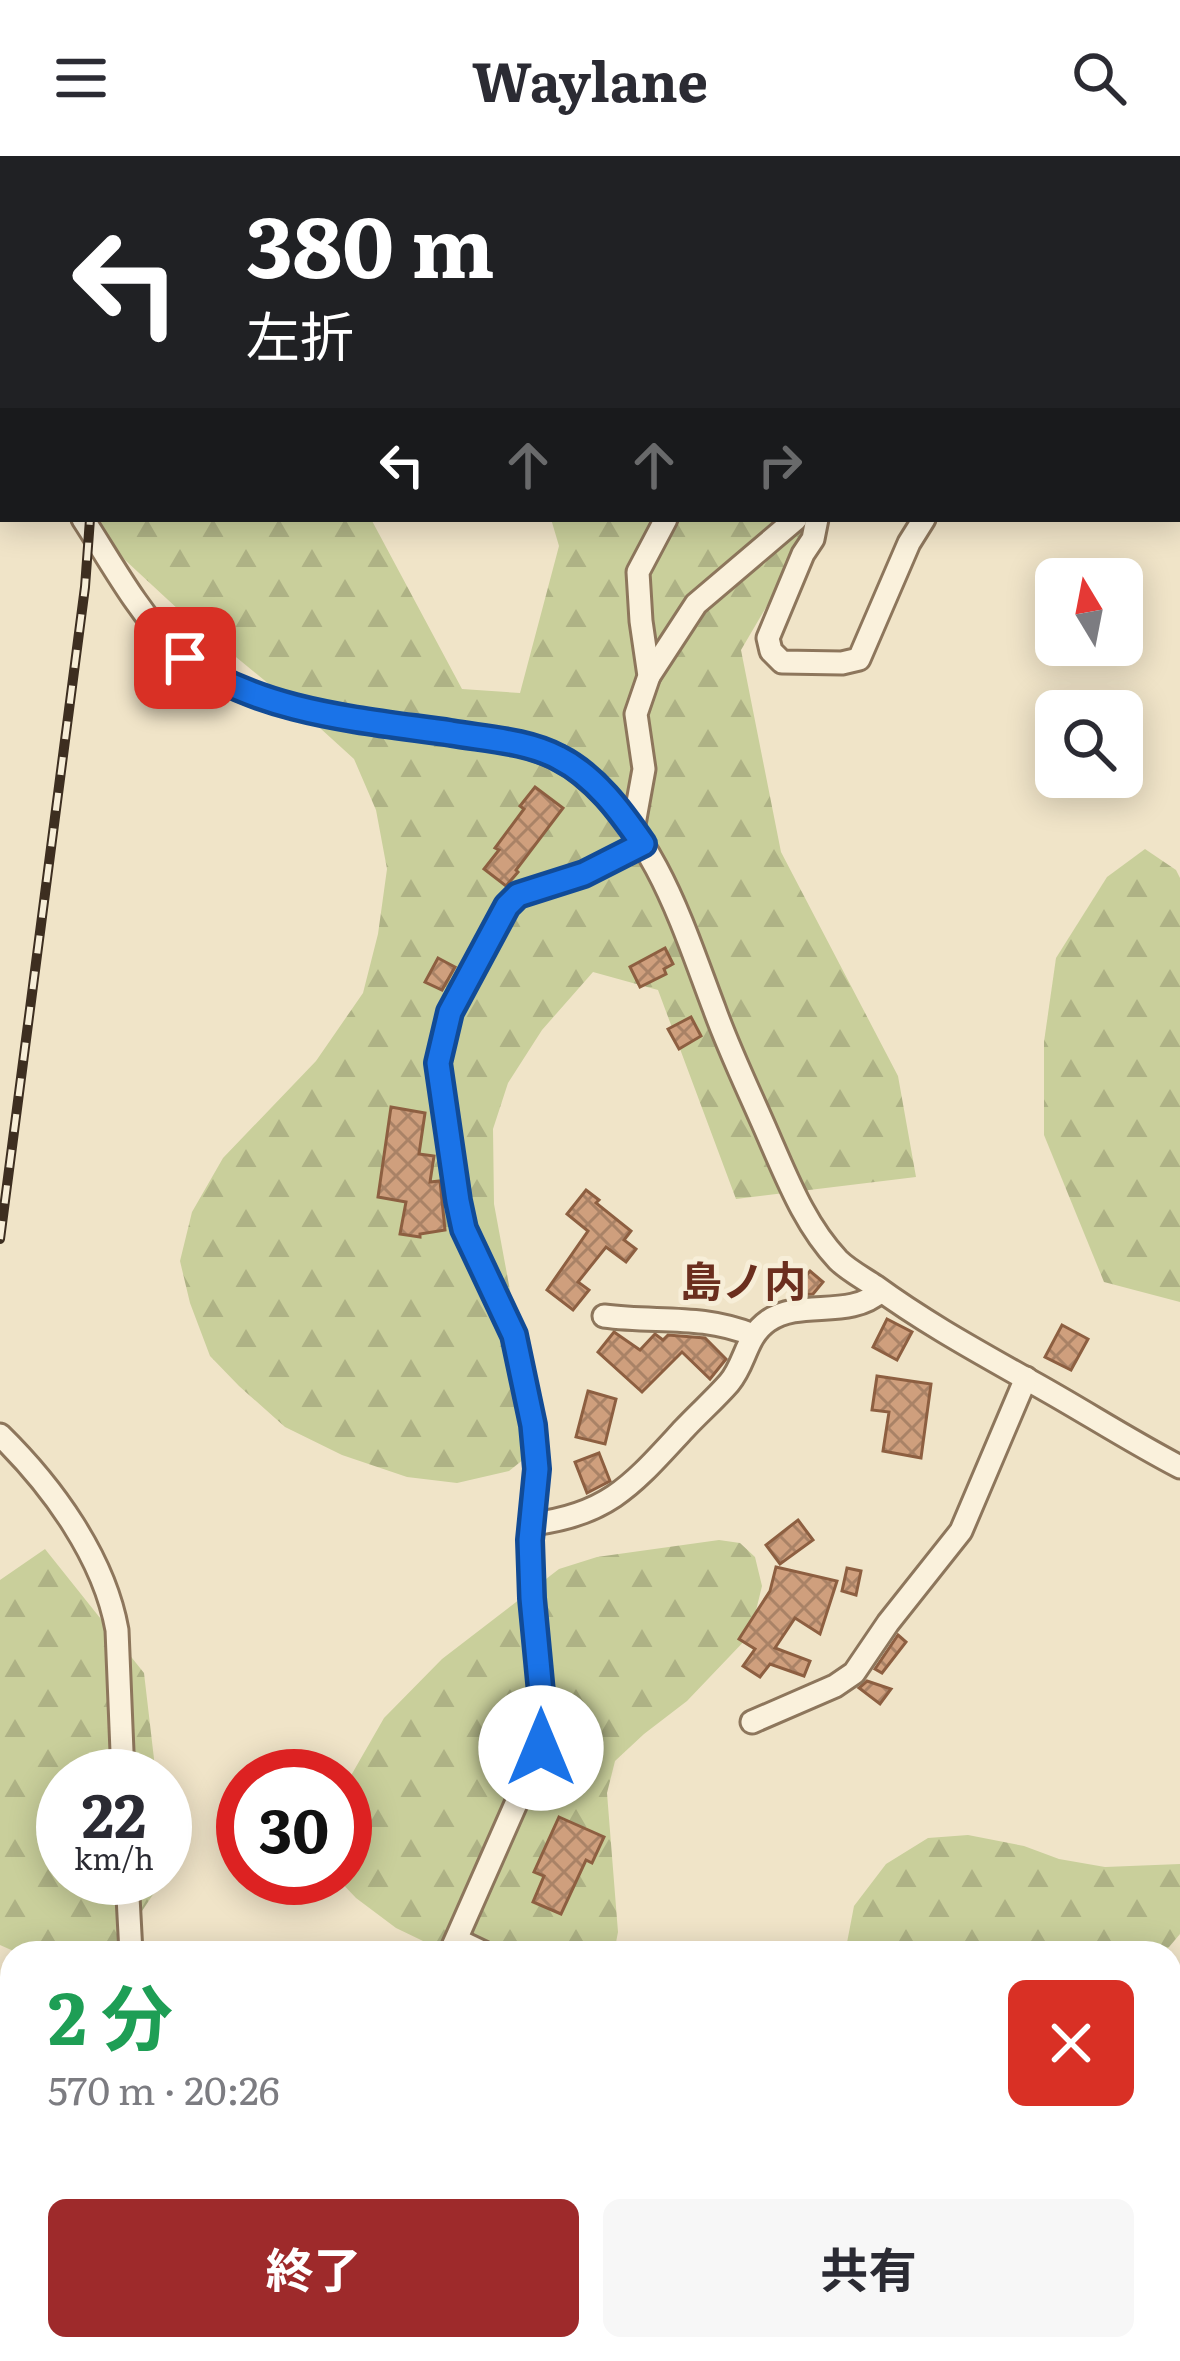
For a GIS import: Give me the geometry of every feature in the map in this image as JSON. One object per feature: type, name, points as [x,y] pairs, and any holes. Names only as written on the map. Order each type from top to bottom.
[{"type":"street","points":[[85,522],[157,628],[209,676],[251,695],[325,713],[494,740],[557,756],[592,783],[638,837],[670,890],[715,1011],[798,1204],[839,1261],[957,1340],[1180,1467]]},
{"type":"street","points":[[649,676],[638,572],[664,522]]},
{"type":"street","points":[[638,837],[644,769],[636,714],[649,676],[696,604],[792,522]]},
{"type":"street","points":[[816,522],[768,638],[771,651],[782,662],[859,659],[922,522]]},
{"type":"street","points":[[456,1941],[541,1748],[544,1724],[532,1598],[537,1469],[523,1374],[514,1335],[464,1229],[438,1063],[450,1012],[507,906],[518,895],[584,874],[638,837]]},
{"type":"street","points":[[532,1524],[591,1511],[641,1476],[732,1380],[753,1335],[774,1317],[859,1305],[881,1291]]},
{"type":"street","points":[[604,1316],[705,1320],[753,1335]]},
{"type":"street","points":[[752,1722],[854,1673],[961,1531],[1026,1378]]},
{"type":"street","points":[[0,1435],[74,1526],[101,1577],[113,1609],[121,1749]]},
{"type":"street","points":[[128,1905],[130,1941]]},
{"type":"green space","points":[[96,522],[373,522],[462,689],[520,693],[559,546],[552,522],[816,522],[741,650],[781,852],[898,1076],[916,1177],[736,1199],[658,990],[593,972],[542,1030],[508,1083],[493,1129],[494,1204],[539,1447],[509,1471],[457,1483],[407,1477],[342,1455],[285,1427],[210,1356],[180,1261],[192,1212],[223,1158],[316,1061],[363,993],[387,869],[376,810],[354,759],[125,560]]},
{"type":"green space","points":[[1145,849],[1176,870],[1180,878],[1180,1302],[1104,1282],[1044,1135],[1044,1042],[1056,958],[1107,877]]},
{"type":"green space","points":[[719,1540],[740,1543],[755,1557],[762,1586],[750,1635],[687,1701],[615,1761],[607,1793],[616,1941],[423,1941],[365,1905],[372,1905],[372,1749],[366,1749],[384,1718],[442,1659],[559,1569],[597,1557]]},
{"type":"green space","points":[[45,1549],[144,1673],[153,1749],[36,1749],[36,1905],[146,1905],[122,1941],[0,1941],[0,1580]]},
{"type":"green space","points":[[968,1835],[1105,1867],[1180,1864],[1180,1934],[1174,1941],[847,1941],[854,1906],[886,1864],[928,1838]]},
{"type":"building","points":[[535,787],[563,808],[506,886],[484,869]]},
{"type":"building","points":[[665,948],[673,964],[664,969],[666,974],[640,987],[630,967]]},
{"type":"building","points":[[438,958],[455,967],[442,990],[425,982]]},
{"type":"building","points":[[691,1017],[701,1036],[679,1049],[668,1029]]},
{"type":"building","points":[[391,1107],[425,1113],[419,1154],[434,1156],[430,1182],[440,1181],[445,1230],[420,1237],[400,1234],[406,1202],[378,1197]]},
{"type":"building","points":[[586,1190],[631,1231],[624,1240],[636,1249],[626,1262],[606,1247],[578,1282],[589,1290],[573,1310],[547,1290],[588,1231],[567,1214]]},
{"type":"building","points":[[810,1271],[823,1282],[813,1294],[798,1295],[793,1291]]},
{"type":"building","points":[[887,1319],[912,1332],[897,1360],[873,1347]]},
{"type":"building","points":[[1062,1325],[1088,1339],[1071,1370],[1045,1357]]},
{"type":"building","points":[[614,1332],[640,1350],[655,1334],[663,1340],[668,1335],[705,1338],[726,1359],[710,1379],[682,1352],[642,1392],[598,1352]]},
{"type":"building","points":[[877,1376],[931,1384],[921,1458],[883,1451],[889,1412],[872,1410]]},
{"type":"building","points":[[588,1391],[616,1399],[605,1444],[576,1437]]},
{"type":"building","points":[[599,1453],[610,1481],[587,1493],[575,1462]]},
{"type":"building","points":[[798,1520],[813,1540],[780,1564],[766,1545]]},
{"type":"building","points":[[776,1567],[837,1581],[820,1634],[795,1618],[775,1648],[810,1661],[804,1676],[770,1664],[760,1677],[743,1666],[755,1649],[739,1639],[770,1591]]},
{"type":"building","points":[[847,1568],[861,1571],[856,1595],[842,1591]]},
{"type":"building","points":[[898,1635],[906,1642],[882,1673],[875,1669]]},
{"type":"building","points":[[867,1681],[891,1689],[880,1704],[859,1688]]},
{"type":"building","points":[[586,1723],[590,1741],[556,1748],[558,1729]]},
{"type":"building","points":[[559,1817],[604,1837],[592,1863],[586,1860],[561,1914],[533,1902],[544,1876],[534,1872]]},
{"type":"railway","points":[[0,1239],[90,522]]},
{"type":"district","name":"島ノ内","points":[[743,1282]]},
{"type":"route","points":[[185,658],[209,676],[251,695],[557,756],[610,800],[643,844],[584,874],[518,895],[507,906],[450,1012],[438,1063],[464,1229],[514,1335],[533,1425],[537,1469],[530,1540],[544,1724],[541,1748]]}]
